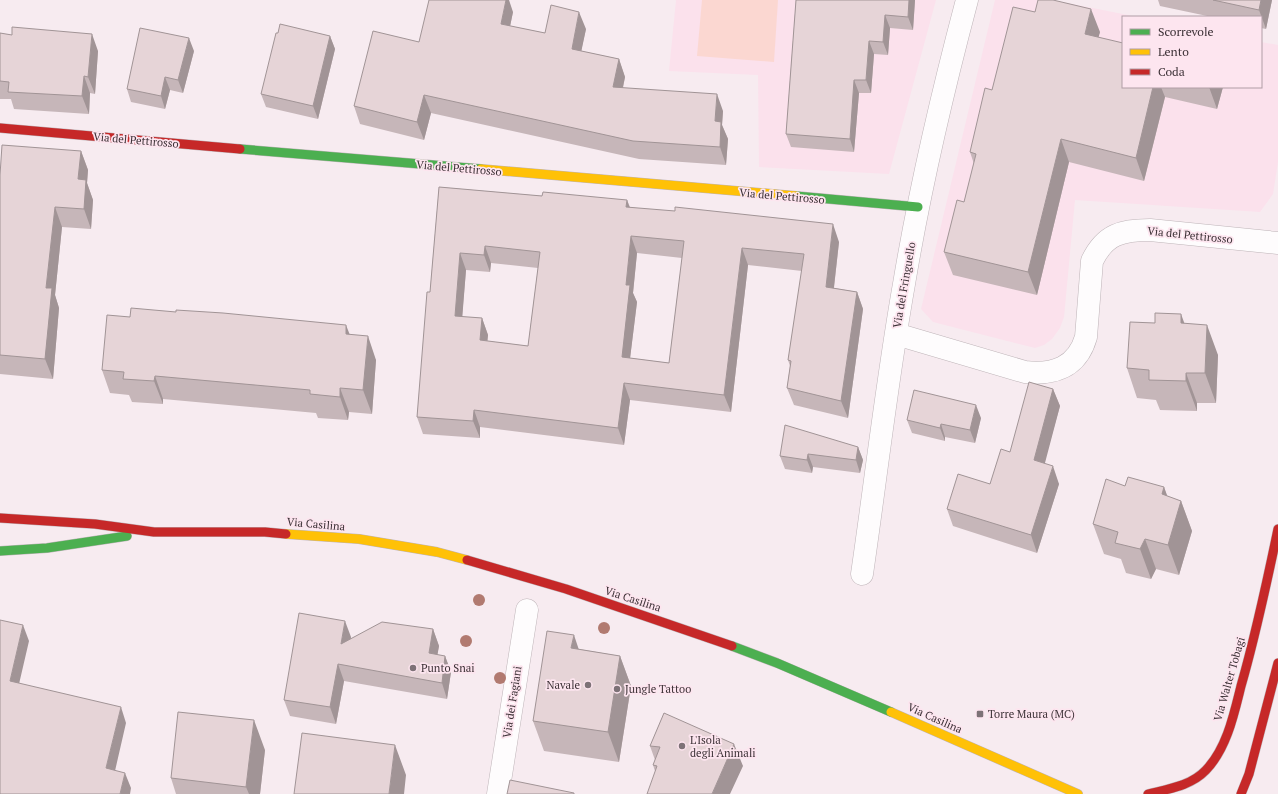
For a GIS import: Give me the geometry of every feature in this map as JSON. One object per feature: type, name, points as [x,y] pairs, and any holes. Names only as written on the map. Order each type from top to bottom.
[{"type":"street","name":"Via del Fringuello","points":[[862,574],[896,334],[918,208],[954,51],[968,0]]},
{"type":"street","name":"Via del Pettirosso","points":[[0,128],[918,208]]},
{"type":"street","name":"Via del Pettirosso","points":[[896,334],[1024,372],[1040,373],[1054,371],[1066,366],[1076,357],[1084,342],[1092,261],[1096,253],[1112,237],[1121,232],[1150,230],[1278,243]]},
{"type":"street","name":"Via Casilina","points":[[0,518],[95,524],[154,532],[265,532],[359,539],[436,552],[469,560],[573,591],[770,660],[880,706],[1078,794]]},
{"type":"street","name":"Via Walter Tobagi","points":[[1148,794],[1188,784],[1207,769],[1220,748],[1231,721],[1252,647],[1278,529]]},
{"type":"street","name":"Via Casilina","points":[[0,551],[47,548],[154,532]]},
{"type":"street","name":"Via dei Fagiani","points":[[498,794],[526,610]]},
{"type":"street","points":[[1241,794],[1249,774],[1278,662]]},
{"type":"shaded area","points":[[676,0],[936,0],[889,174],[759,167],[758,75],[669,71]]},
{"type":"shaded area","points":[[702,0],[778,0],[774,62],[697,56]]},
{"type":"shaded area","points":[[995,0],[1052,0],[1133,16],[1122,16],[1122,88],[1262,88],[1262,42],[1278,45],[1278,162],[1273,194],[1260,212],[1075,200],[1064,317],[1060,328],[1052,339],[1044,345],[1035,348],[933,322],[921,309]]},
{"type":"building","points":[[429,0],[506,0],[501,24],[545,33],[551,5],[579,12],[572,49],[619,59],[613,87],[717,94],[715,121],[721,122],[720,147],[633,141],[424,95],[417,122],[354,106],[373,31],[419,42]]},
{"type":"building","points":[[796,0],[909,0],[908,17],[885,15],[883,42],[869,41],[866,80],[854,80],[850,139],[786,134]]},
{"type":"building","points":[[1038,0],[1053,0],[1091,9],[1085,34],[1122,43],[1122,88],[1153,88],[1136,158],[1061,139],[1028,272],[944,252],[957,200],[964,202],[976,154],[970,152],[985,88],[992,90],[1013,7],[1035,12]]},
{"type":"building","points":[[1213,0],[1261,0],[1259,10]]},
{"type":"building","points":[[280,24],[330,36],[313,106],[261,94],[276,33],[278,33]]},
{"type":"building","points":[[12,27],[92,34],[88,77],[84,76],[82,96],[8,92],[9,82],[0,81],[0,33],[12,35]]},
{"type":"building","points":[[140,28],[189,38],[178,80],[165,77],[161,96],[127,89]]},
{"type":"building","points":[[2,145],[81,151],[78,179],[86,180],[84,209],[55,207],[46,288],[52,288],[45,359],[0,355],[0,175]]},
{"type":"building","points":[[439,187],[542,196],[543,192],[627,200],[626,207],[675,211],[675,207],[833,224],[826,287],[857,292],[841,401],[787,388],[791,361],[788,360],[804,254],[742,248],[724,395],[624,383],[618,428],[474,410],[473,421],[417,417],[427,292],[430,292]],"holes":[[[631,236],[684,241],[669,363],[622,357],[630,285],[626,285]],[[485,246],[540,252],[528,346],[480,340],[482,318],[455,316],[460,253],[484,255]]]},
{"type":"building","points":[[131,308],[176,312],[176,310],[223,313],[346,325],[346,334],[368,336],[363,390],[340,388],[340,397],[310,394],[310,390],[155,376],[154,381],[123,379],[124,372],[102,370],[107,315],[130,317]]},
{"type":"building","points":[[1155,313],[1181,314],[1181,323],[1207,325],[1205,373],[1186,373],[1186,381],[1149,380],[1149,370],[1127,368],[1130,322],[1155,323]]},
{"type":"building","points":[[1029,382],[1053,389],[1034,460],[1053,466],[1031,535],[947,509],[958,474],[990,484],[1001,449],[1010,452]]},
{"type":"building","points":[[914,390],[976,405],[970,430],[941,424],[940,428],[907,420]]},
{"type":"building","points":[[785,425],[858,447],[856,460],[808,454],[807,460],[780,456]]},
{"type":"building","points":[[1128,477],[1164,487],[1162,494],[1181,501],[1168,545],[1145,539],[1140,549],[1115,543],[1118,532],[1093,524],[1106,479],[1125,486]]},
{"type":"building","points":[[299,613],[345,621],[341,644],[382,622],[433,629],[429,653],[445,656],[442,683],[338,664],[330,707],[284,700]]},
{"type":"building","points":[[0,620],[23,625],[10,681],[121,707],[106,768],[125,773],[120,794],[0,794]]},
{"type":"building","points":[[547,631],[574,635],[571,648],[620,656],[608,732],[533,721]]},
{"type":"building","points":[[178,712],[254,720],[246,787],[171,778]]},
{"type":"building","points":[[664,713],[734,744],[712,794],[647,794],[657,766],[653,765],[660,747],[650,746]]},
{"type":"building","points":[[302,733],[395,745],[389,794],[294,794]]},
{"type":"building","points":[[510,780],[574,793],[574,794],[507,794]]},
{"type":"traffic: fast","points":[[240,149],[481,169]]},
{"type":"traffic: fast","points":[[796,196],[918,207]]},
{"type":"traffic: fast","points":[[0,551],[47,548],[127,536]]},
{"type":"traffic: fast","points":[[732,646],[777,663],[891,712]]},
{"type":"traffic: slow","points":[[481,169],[796,196]]},
{"type":"traffic: slow","points":[[286,534],[359,539],[437,552],[467,560]]},
{"type":"traffic: slow","points":[[891,712],[1078,794]]},
{"type":"traffic: jam","points":[[0,128],[240,149]]},
{"type":"traffic: jam","points":[[0,518],[95,524],[154,532],[265,532],[286,534]]},
{"type":"traffic: jam","points":[[1148,794],[1179,786],[1193,780],[1206,770],[1219,752],[1229,730],[1252,647],[1278,529]]},
{"type":"traffic: jam","points":[[467,560],[566,589],[732,646]]},
{"type":"traffic: jam","points":[[1241,794],[1249,774],[1278,663]]},
{"type":"place","name":"Punto Snai","points":[[413,668]]},
{"type":"place","name":"Navale","points":[[588,685]]},
{"type":"place","name":"Jungle Tattoo","points":[[617,689]]},
{"type":"place","name":"Torre Maura (MC)","points":[[980,714]]},
{"type":"place","name":"L'Isola degli Animali","points":[[682,746]]}]
